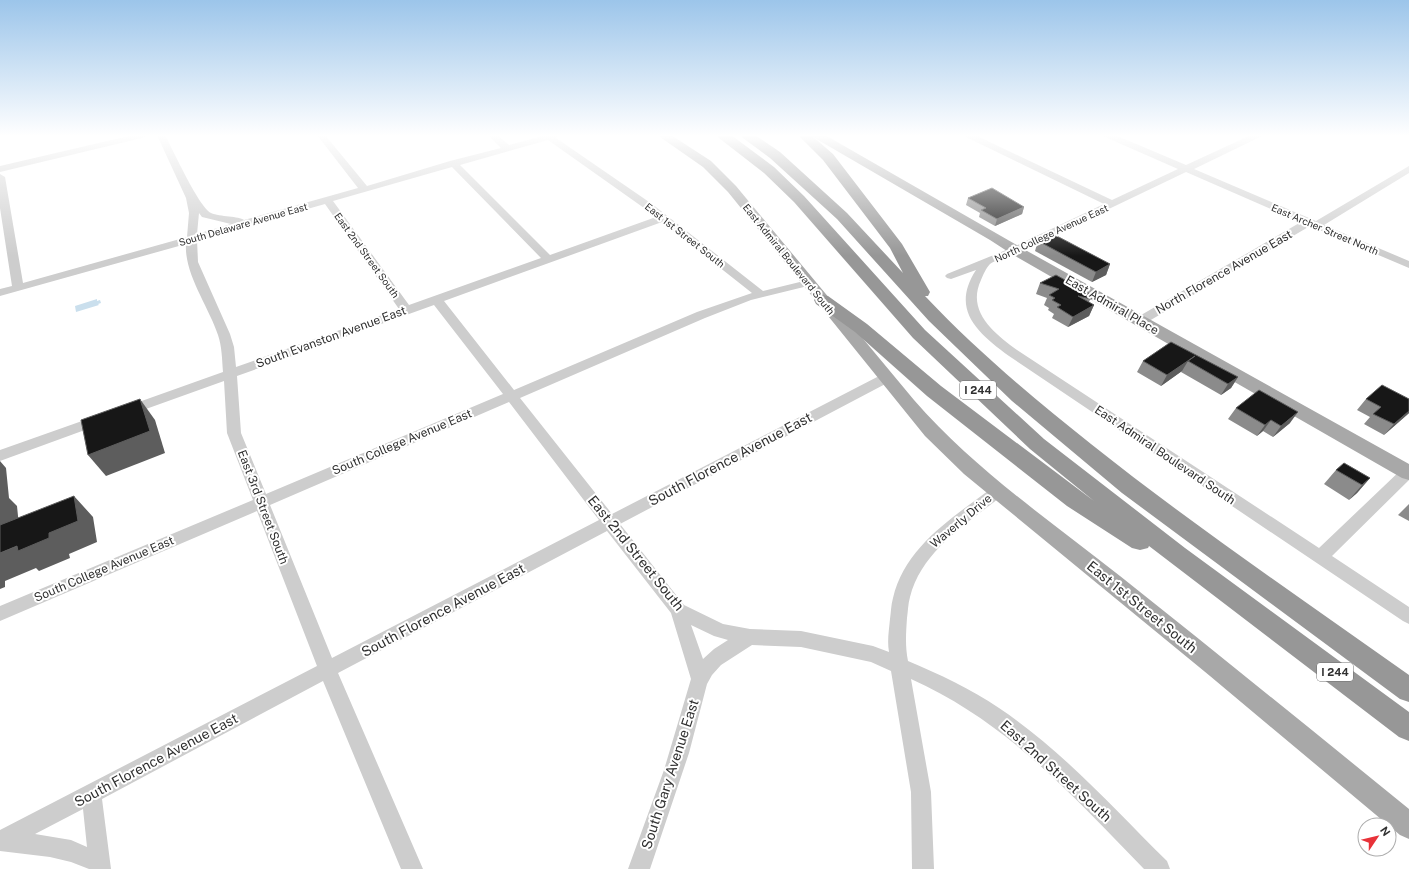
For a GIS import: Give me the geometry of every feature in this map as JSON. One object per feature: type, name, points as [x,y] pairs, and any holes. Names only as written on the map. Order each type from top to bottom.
[{"type":"highway","name":"I 244","points":[[774,176],[799,199],[919,334],[1036,444],[1171,550],[1409,728]]},
{"type":"highway","name":"I 244","points":[[798,176],[842,216],[935,317],[1019,396],[1130,487],[1409,690]]},
{"type":"highway","points":[[842,176],[897,247],[935,317]]},
{"type":"highway","points":[[815,291],[861,328],[939,396],[1074,500],[1260,617]]},
{"type":"main road","name":"East Admiral Boulevard South","points":[[719,176],[886,378]]},
{"type":"main road","name":"East Admiral Place","points":[[888,176],[1015,250],[1408,472]]},
{"type":"main road","name":"East 1st Street South","points":[[886,378],[944,444],[971,470],[1218,668],[1409,826]]},
{"type":"street","name":"East 3rd Street South","points":[[181,176],[190,195],[193,212],[191,239],[192,262],[226,340],[231,373],[234,433],[328,670],[392,825],[412,869]]},
{"type":"street","points":[[353,176],[364,189]]},
{"type":"street","name":"South Delaware Avenue East","points":[[0,293],[410,176]]},
{"type":"street","points":[[465,176],[548,259]]},
{"type":"street","name":"East 1st Street South","points":[[607,176],[760,294]]},
{"type":"street","points":[[1054,176],[1113,204]]},
{"type":"street","name":"North College Avenue East","points":[[950,276],[984,264],[1173,176]]},
{"type":"street","name":"East Archer Street North","points":[[1202,176],[1409,265]]},
{"type":"street","name":"North Florence Avenue East","points":[[1140,321],[1398,176]]},
{"type":"street","points":[[0,177],[18,288]]},
{"type":"street","points":[[190,195],[206,215],[229,222],[253,221]]},
{"type":"street","name":"East 2nd Street South","points":[[327,200],[406,310]]},
{"type":"street","name":"South Evanston Avenue East","points":[[0,456],[663,218]]},
{"type":"street","name":"East Admiral Boulevard South","points":[[984,264],[971,290],[971,303],[980,324],[995,339],[1013,353],[1409,616]]},
{"type":"street","name":"South College Avenue East","points":[[0,614],[701,315],[760,294],[815,291]]},
{"type":"street","name":"East 2nd Street South","points":[[436,300],[678,610],[720,631],[750,638],[801,639],[828,644],[872,654],[925,676],[992,714],[1026,740],[1071,781],[1159,869]]},
{"type":"street","name":"South Florence Avenue East","points":[[1,841],[886,378]]},
{"type":"street","points":[[1320,557],[1408,472]]},
{"type":"street","name":"Waverly Drive","points":[[923,869],[921,792],[896,644],[902,598],[913,570],[924,553],[943,534],[998,491]]},
{"type":"street","points":[[678,610],[700,679]]},
{"type":"street","name":"South Gary Avenue East","points":[[639,869],[663,806],[700,679],[706,668],[713,661],[730,648],[750,638]]},
{"type":"street","points":[[91,794],[99,866]]},
{"type":"street","points":[[1,841],[50,846],[71,851],[99,866]]},
{"type":"water","points":[[97,299],[97,301],[100,300],[101,303],[98,304],[99,305],[76,312],[75,306]]},
{"type":"building","points":[[992,188],[1024,207],[997,219],[981,210],[986,208],[968,198]]},
{"type":"building","points":[[1053,234],[1110,264],[1096,272],[1038,241]]},
{"type":"building","points":[[1056,275],[1092,295],[1091,299],[1078,296],[1094,305],[1073,317],[1057,307],[1061,305],[1052,300],[1055,298],[1049,295],[1059,289],[1040,283]]},
{"type":"building","points":[[1171,342],[1238,377],[1228,384],[1188,361],[1195,356],[1167,375],[1143,361]]},
{"type":"building","points":[[1382,385],[1409,399],[1409,411],[1394,424],[1373,414],[1381,407],[1366,399]]},
{"type":"building","points":[[1259,390],[1298,412],[1281,426],[1271,420],[1265,425],[1236,408]]},
{"type":"building","points":[[140,399],[150,431],[88,455],[81,420]]},
{"type":"building","points":[[1344,463],[1370,478],[1362,485],[1336,470]]},
{"type":"building","points":[[74,496],[78,521],[49,533],[49,538],[18,551],[17,546],[0,553],[0,525]]}]
